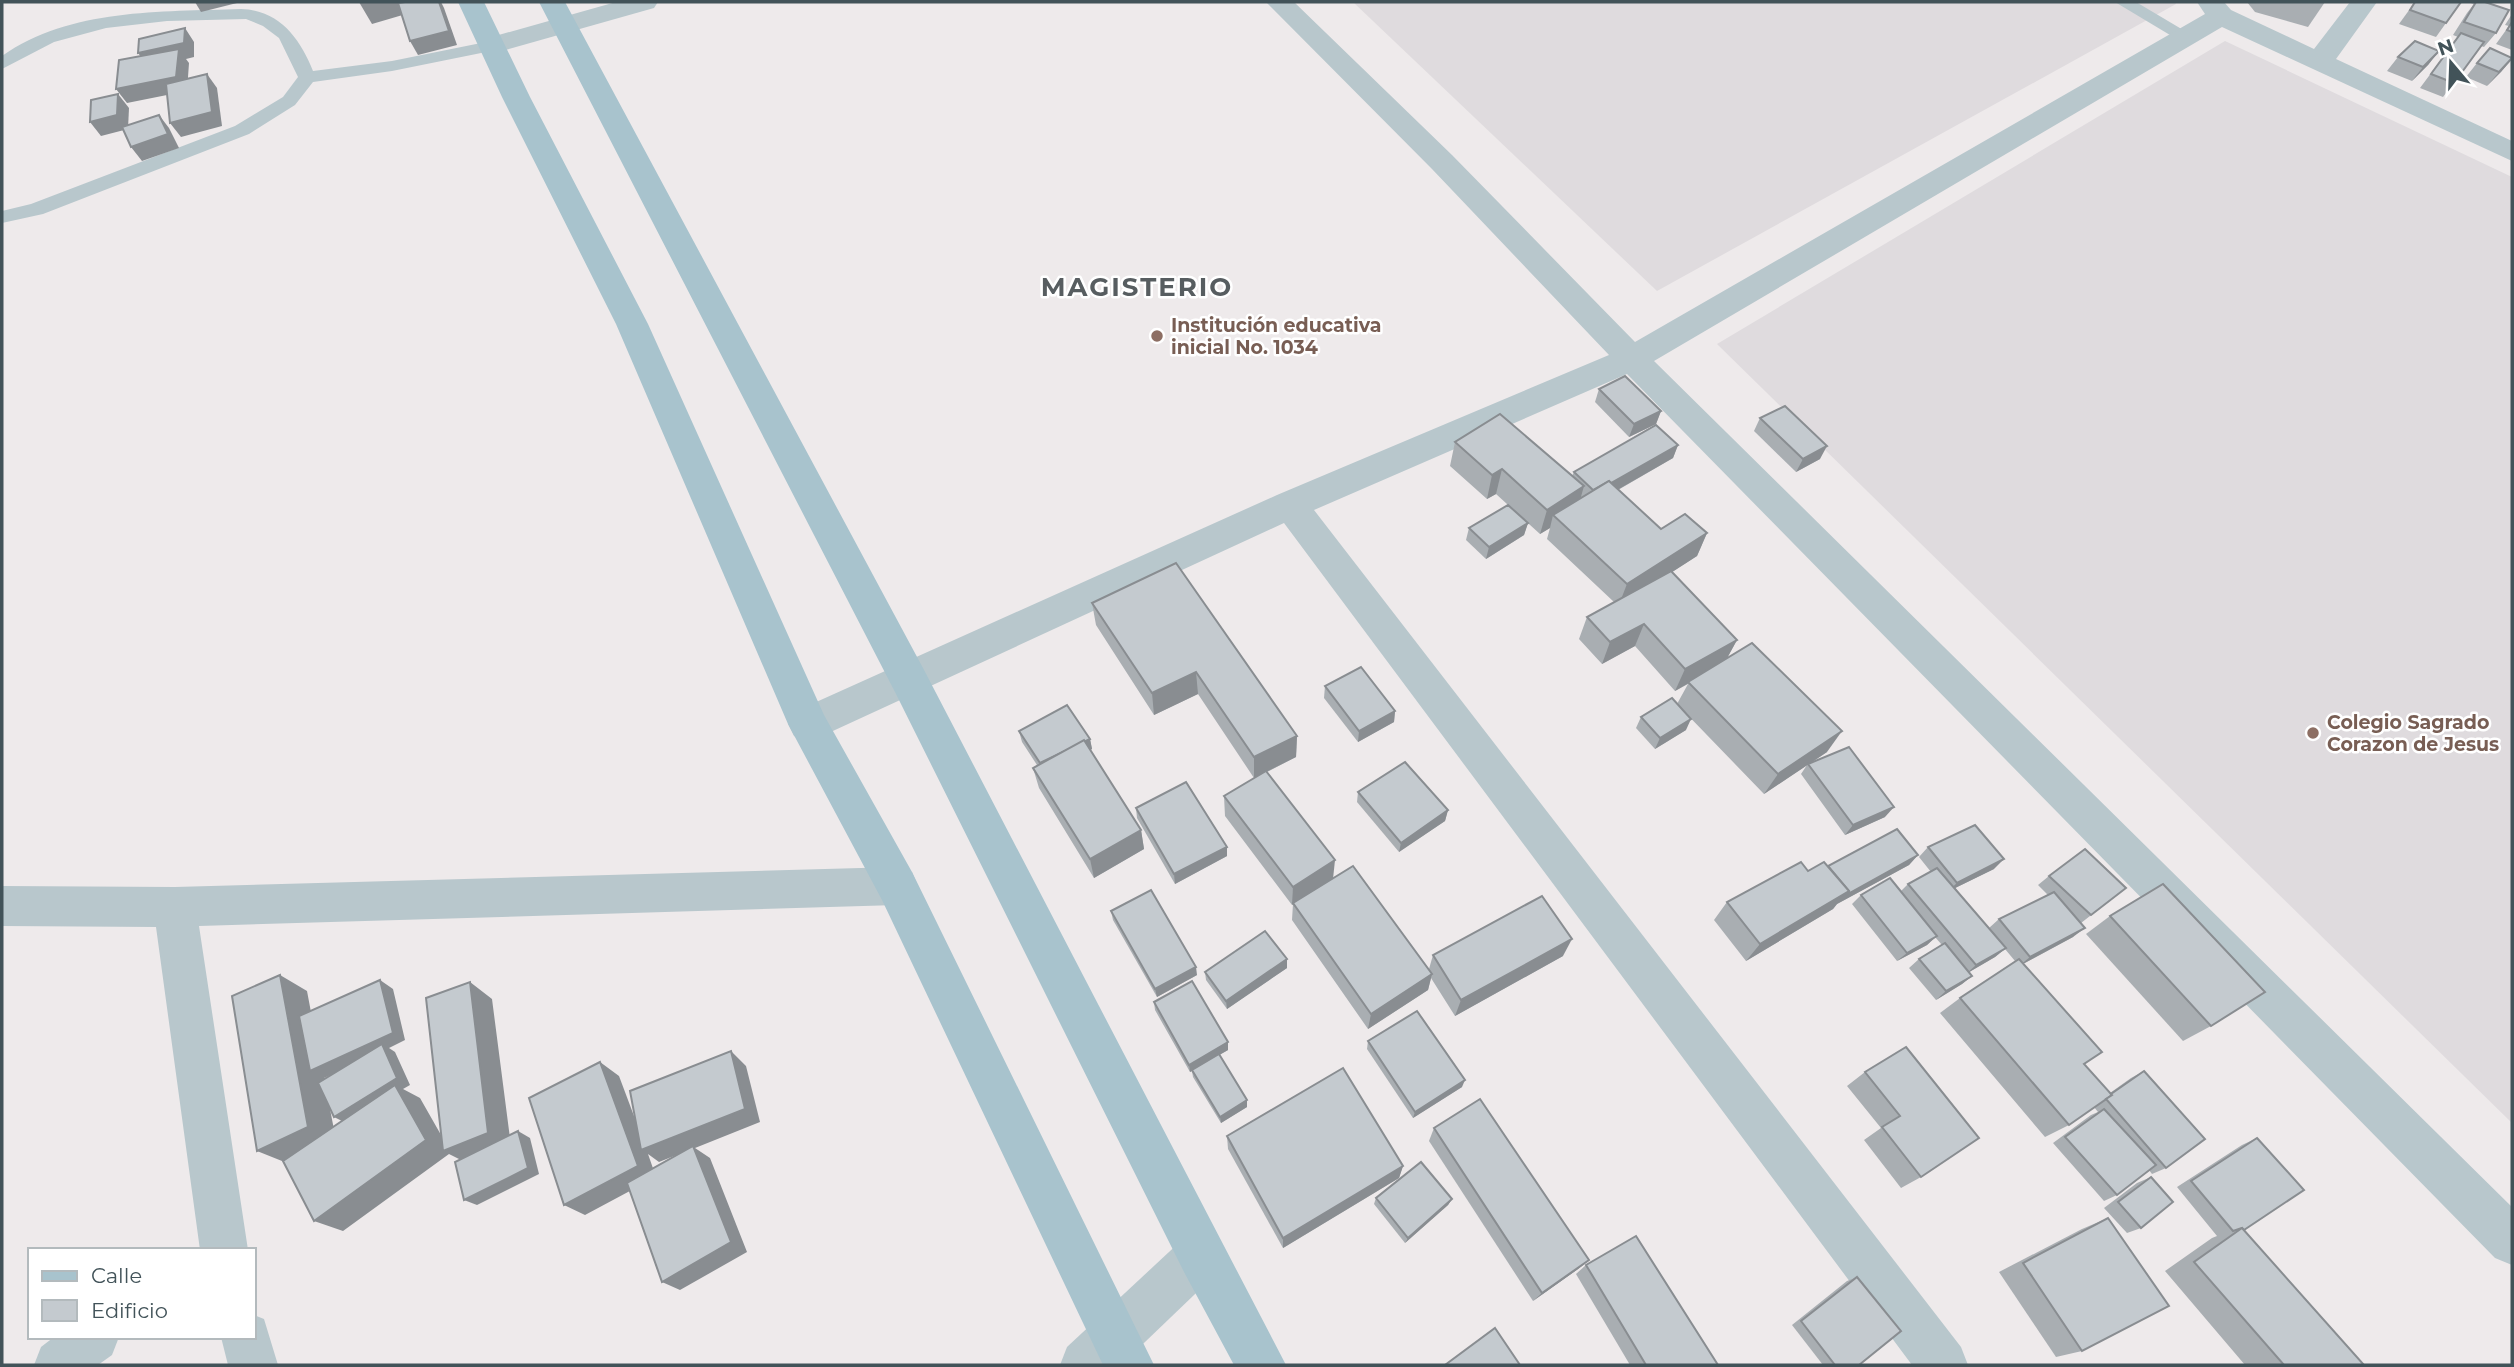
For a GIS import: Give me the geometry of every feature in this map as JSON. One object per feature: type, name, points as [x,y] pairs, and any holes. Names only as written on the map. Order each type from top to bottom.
[{"type":"main road","points":[[471,2],[632,324],[808,724],[897,886],[1110,1356]]},
{"type":"main road","points":[[559,14],[909,680],[1201,1255],[1261,1365]]},
{"type":"street","points":[[491,46],[559,14],[645,2]]},
{"type":"street","points":[[1279,2],[2512,1241]]},
{"type":"street","points":[[2319,62],[2364,2]]},
{"type":"street","points":[[808,724],[1290,505],[1632,359],[2186,37],[2216,9],[2319,62],[2512,152]]},
{"type":"street","points":[[1290,505],[1942,1365]]},
{"type":"street","points":[[2,906],[175,908],[897,886]]},
{"type":"street","points":[[175,908],[217,1246]]},
{"type":"street","points":[[1110,1356],[1201,1255]]},
{"type":"street","points":[[59,1365],[92,1339]]},
{"type":"street","points":[[246,1339],[253,1365]]},
{"type":"lane","points":[[2124,2],[2186,37]]},
{"type":"lane","points":[[2,65],[11,56],[49,37],[138,17],[257,16],[292,40],[307,77]]},
{"type":"lane","points":[[2,217],[36,209],[242,130],[289,101],[307,77],[392,66],[491,46]]},
{"type":"shaded area","points":[[1353,2],[2175,2],[2176,4],[1657,291]]},
{"type":"shaded area","name":"Colegio Sagrado Corazon de Jesus","points":[[2225,41],[2512,177],[2512,1123],[1717,344]]},
{"type":"building","points":[[439,2],[449,31],[410,41],[398,3]]},
{"type":"building","points":[[2415,2],[2461,2],[2446,23],[2410,10]]},
{"type":"building","points":[[2476,2],[2485,2],[2509,10],[2496,33],[2464,22]]},
{"type":"building","points":[[185,28],[184,43],[138,53],[139,39]]},
{"type":"building","points":[[2461,33],[2484,42],[2454,83],[2431,74]]},
{"type":"building","points":[[2415,41],[2439,51],[2423,67],[2398,57]]},
{"type":"building","points":[[2490,48],[2512,58],[2499,72],[2477,63]]},
{"type":"building","points":[[179,49],[176,77],[116,89],[119,60]]},
{"type":"building","points":[[207,74],[212,112],[170,123],[166,84]]},
{"type":"building","points":[[118,94],[117,115],[90,122],[91,100]]},
{"type":"building","points":[[159,115],[168,134],[131,147],[122,127]]},
{"type":"building","points":[[1625,376],[1661,411],[1634,424],[1599,389]]},
{"type":"building","points":[[1785,406],[1827,446],[1803,459],[1760,418]]},
{"type":"building","points":[[1500,414],[1584,486],[1547,510],[1502,469],[1492,475],[1455,442]]},
{"type":"building","points":[[1656,425],[1678,445],[1611,483],[1609,481],[1593,490],[1574,472]]},
{"type":"building","points":[[1609,481],[1661,529],[1685,514],[1707,533],[1627,584],[1553,515]]},
{"type":"building","points":[[1508,505],[1528,523],[1489,547],[1469,528]]},
{"type":"building","points":[[1176,563],[1297,736],[1254,757],[1196,672],[1152,693],[1092,603]]},
{"type":"building","points":[[1671,571],[1737,640],[1685,669],[1644,624],[1610,642],[1587,617]]},
{"type":"building","points":[[1752,643],[1842,731],[1778,774],[1688,682]]},
{"type":"building","points":[[1361,667],[1395,711],[1359,731],[1325,686]]},
{"type":"building","points":[[1672,698],[1691,719],[1660,738],[1641,717]]},
{"type":"building","points":[[1067,705],[1090,739],[1040,763],[1019,731]]},
{"type":"building","points":[[1084,740],[1141,830],[1090,859],[1033,768]]},
{"type":"building","points":[[1849,747],[1894,807],[1853,825],[1808,764]]},
{"type":"building","points":[[1405,762],[1448,810],[1401,843],[1358,792]]},
{"type":"building","points":[[1266,771],[1335,860],[1293,887],[1224,796]]},
{"type":"building","points":[[1186,782],[1227,847],[1174,874],[1136,808]]},
{"type":"building","points":[[1975,825],[2004,859],[1957,883],[1928,847]]},
{"type":"building","points":[[1897,829],[1918,855],[1846,895],[1849,891],[1828,866]]},
{"type":"building","points":[[2085,849],[2126,888],[2091,915],[2049,876]]},
{"type":"building","points":[[1801,862],[1808,871],[1824,862],[1849,891],[1760,944],[1727,902]]},
{"type":"building","points":[[1353,866],[1432,974],[1371,1014],[1293,903]]},
{"type":"building","points":[[1937,868],[2006,948],[1976,965],[1908,884]]},
{"type":"building","points":[[1890,878],[1937,936],[1907,953],[1861,895]]},
{"type":"building","points":[[2163,884],[2265,992],[2211,1026],[2110,916]]},
{"type":"building","points":[[1151,890],[1196,967],[1155,989],[1111,911]]},
{"type":"building","points":[[2054,892],[2085,928],[2030,957],[1999,919]]},
{"type":"building","points":[[1542,896],[1572,939],[1461,1000],[1433,955]]},
{"type":"building","points":[[1265,931],[1287,959],[1226,1001],[1205,972]]},
{"type":"building","points":[[1945,943],[1972,976],[1946,991],[1919,959]]},
{"type":"building","points":[[2019,959],[2102,1052],[2084,1064],[2112,1095],[2069,1125],[1960,998]]},
{"type":"building","points":[[280,975],[308,1127],[257,1151],[232,996]]},
{"type":"building","points":[[380,980],[393,1033],[310,1071],[299,1016]]},
{"type":"building","points":[[1192,981],[1228,1042],[1189,1065],[1154,1002]]},
{"type":"building","points":[[470,982],[488,1133],[443,1151],[426,998]]},
{"type":"building","points":[[1417,1011],[1465,1080],[1415,1112],[1368,1041]]},
{"type":"building","points":[[382,1044],[397,1078],[334,1117],[318,1083]]},
{"type":"building","points":[[1906,1047],[1979,1138],[1921,1177],[1882,1127],[1900,1116],[1865,1072]]},
{"type":"building","points":[[731,1051],[745,1109],[641,1150],[630,1091]]},
{"type":"building","points":[[1219,1054],[1247,1100],[1220,1117],[1192,1070]]},
{"type":"building","points":[[600,1062],[638,1166],[564,1205],[529,1098]]},
{"type":"building","points":[[1343,1068],[1403,1166],[1283,1238],[1227,1136]]},
{"type":"building","points":[[2144,1071],[2205,1139],[2166,1168],[2106,1099]]},
{"type":"building","points":[[395,1085],[426,1140],[314,1221],[283,1161]]},
{"type":"building","points":[[1480,1099],[1589,1260],[1542,1293],[1434,1128]]},
{"type":"building","points":[[2104,1109],[2156,1165],[2117,1195],[2065,1137]]},
{"type":"building","points":[[518,1131],[528,1168],[464,1200],[455,1162]]},
{"type":"building","points":[[2257,1138],[2304,1190],[2244,1230],[2242,1228],[2233,1231],[2191,1181]]},
{"type":"building","points":[[693,1146],[731,1242],[662,1282],[627,1183]]},
{"type":"building","points":[[1421,1162],[1452,1199],[1408,1238],[1376,1198]]},
{"type":"building","points":[[2151,1177],[2173,1202],[2141,1228],[2118,1202]]},
{"type":"building","points":[[2108,1218],[2169,1306],[2082,1351],[2023,1263]]},
{"type":"building","points":[[2242,1228],[2364,1365],[2284,1365],[2194,1262]]},
{"type":"building","points":[[1636,1236],[1718,1365],[1646,1365],[1586,1265]]},
{"type":"building","points":[[1857,1277],[1901,1331],[1859,1365],[1835,1365],[1801,1321]]},
{"type":"building","points":[[1495,1328],[1520,1365],[1445,1365]]},
{"type":"place","name":"Institución educativa inicial No. 1034","points":[[1157,336]]},
{"type":"place","name":"Colegio Sagrado Corazon de Jesus","points":[[2313,733]]},
{"type":"district","name":"MAGISTERIO","points":[[1137,287]]}]
